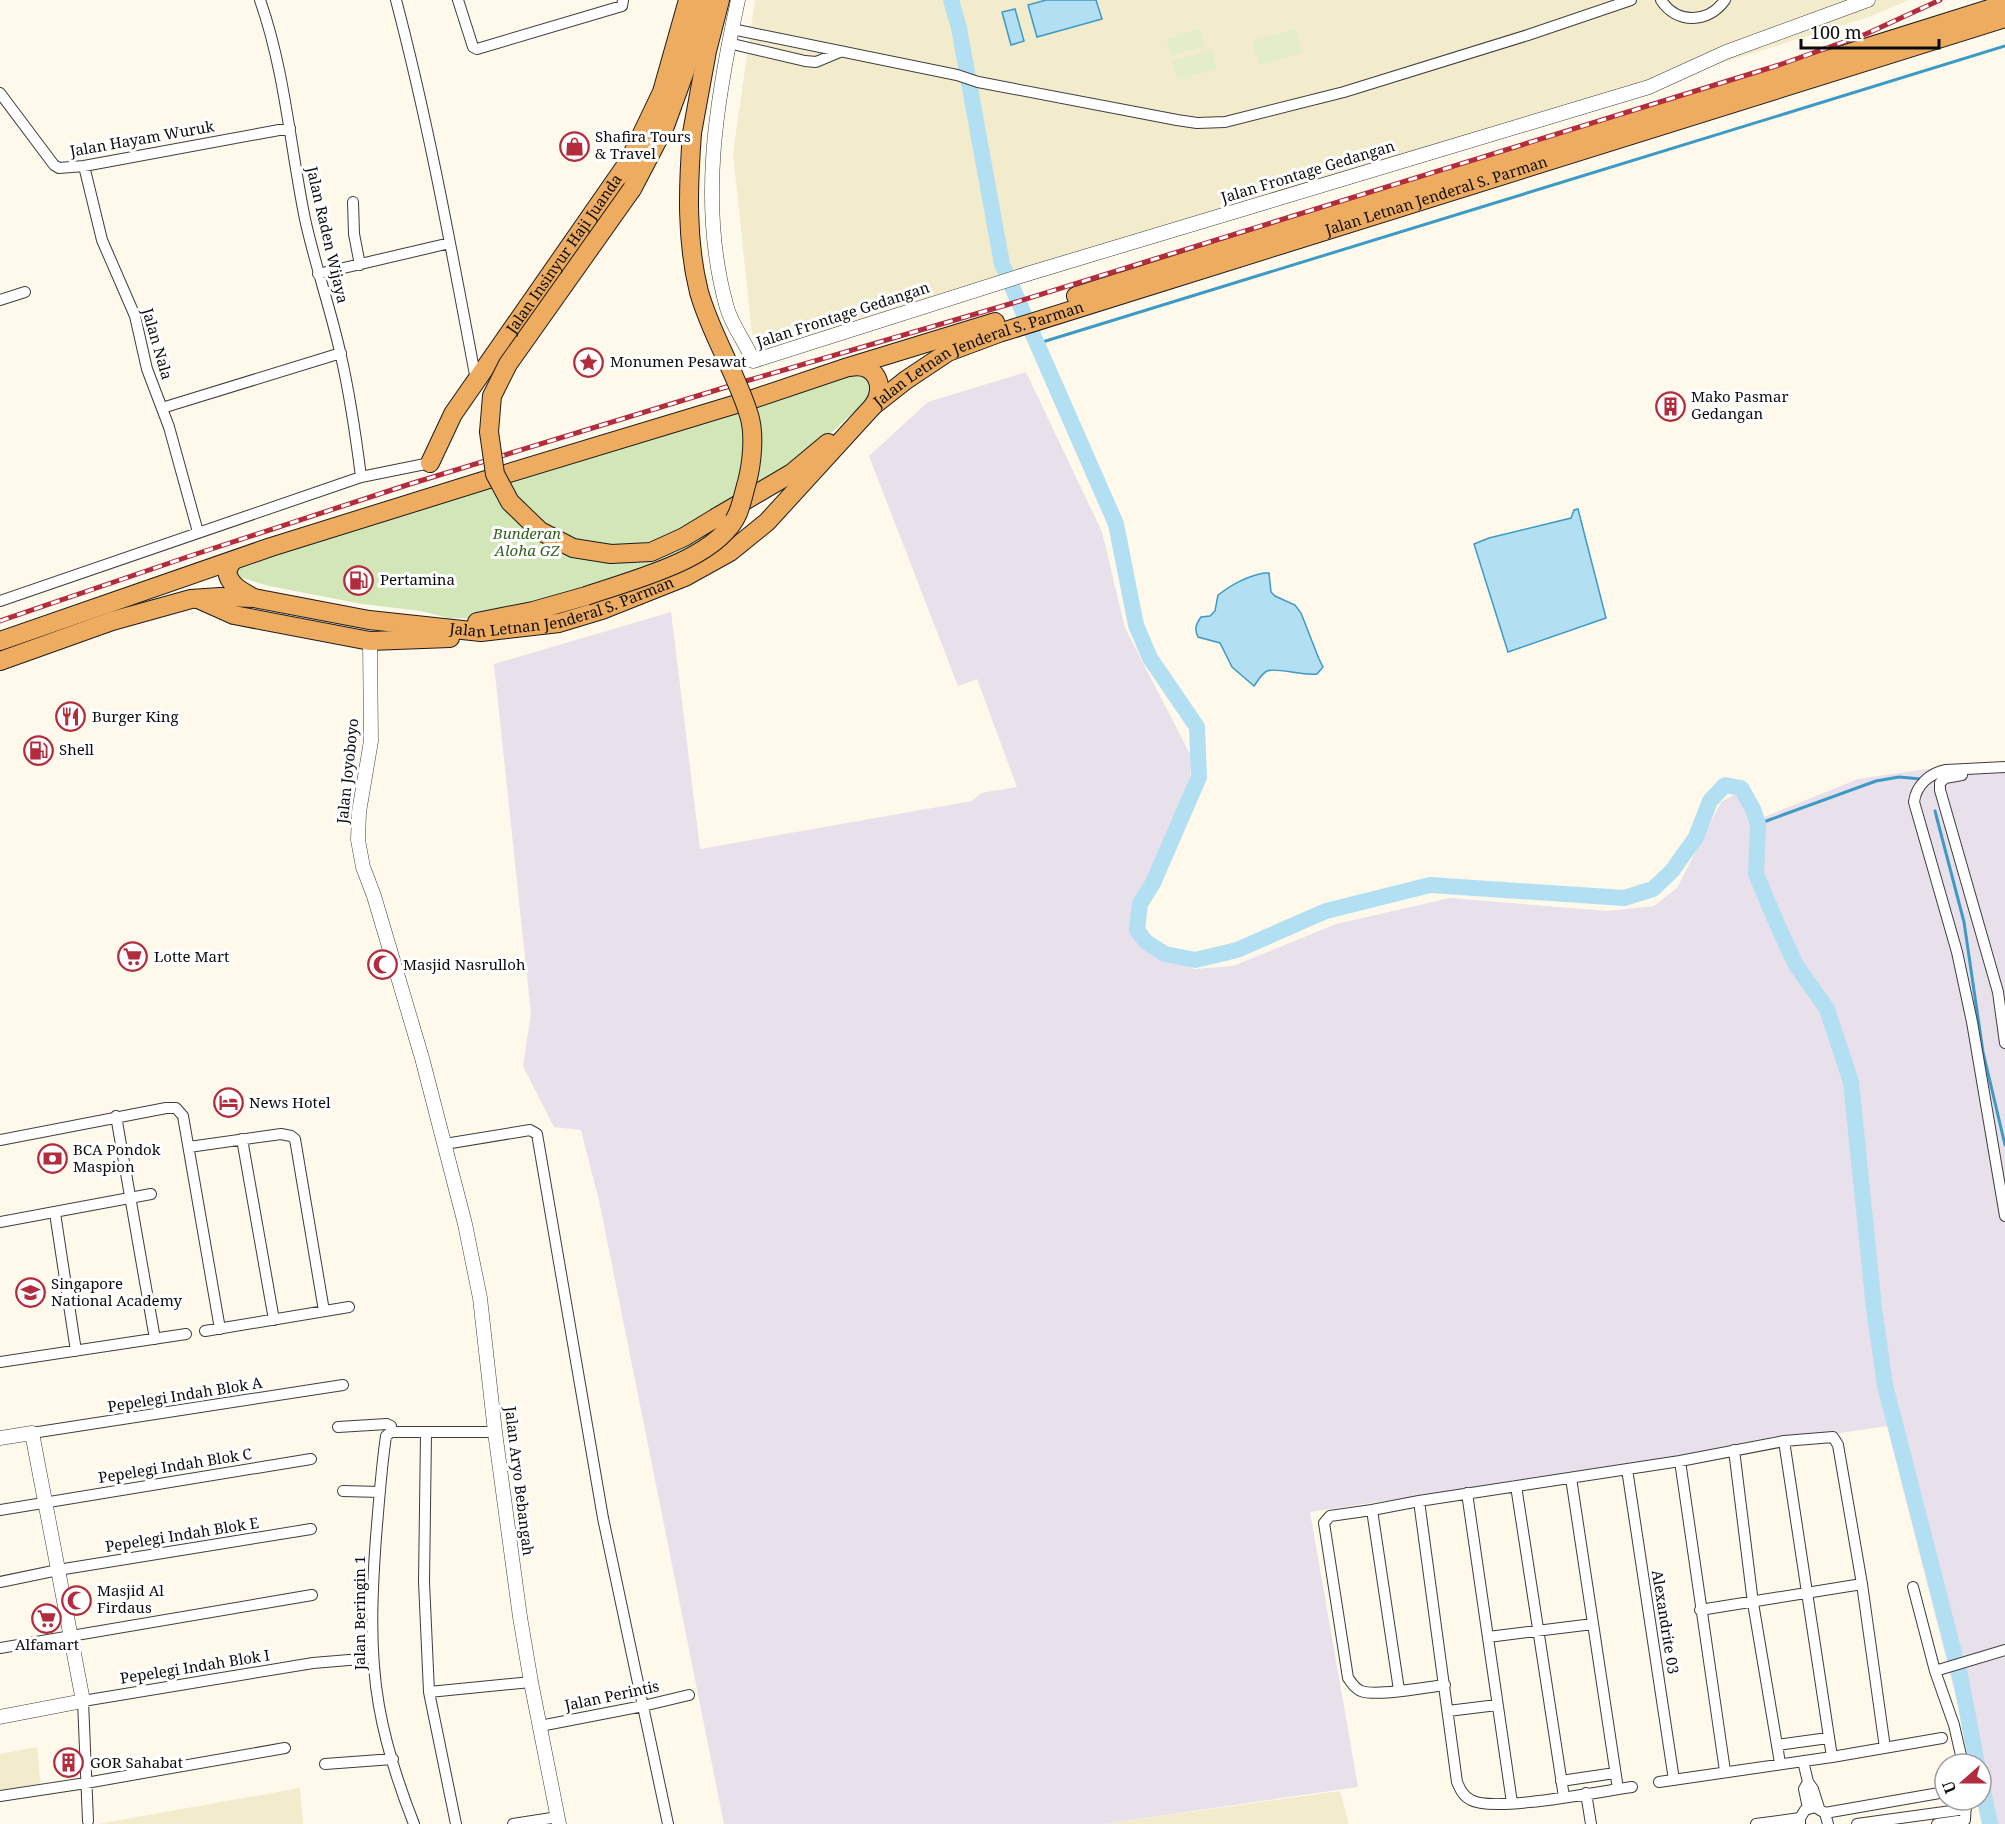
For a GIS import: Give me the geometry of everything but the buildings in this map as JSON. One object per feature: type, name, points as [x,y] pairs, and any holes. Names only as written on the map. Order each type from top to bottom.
[{"type":"highway","name":"Jalan Insinyur Haji Juanda","points":[[430,463],[453,414],[629,161],[662,92],[688,0]]},
{"type":"highway","points":[[704,0],[685,71],[665,126],[632,189],[514,355],[492,396],[489,432],[495,474],[510,501],[540,531],[573,549],[611,554],[651,552],[684,537],[792,472],[869,410],[880,392],[876,377],[864,367],[848,367]]},
{"type":"highway","points":[[447,628],[533,611],[669,569],[700,553],[722,535],[738,514],[752,463],[750,418],[737,381],[715,336],[699,292],[689,234],[692,133],[707,51],[720,0]]},
{"type":"highway","name":"Jalan Letnan Jenderal S. Parman","points":[[0,640],[232,561],[489,479],[753,399],[848,367],[1016,322],[2005,4]]},
{"type":"highway","name":"Jalan Letnan Jenderal S. Parman","points":[[1036,315],[2005,18]]},
{"type":"highway","name":"Jalan Letnan Jenderal S. Parman","points":[[0,662],[112,621],[194,599],[254,598],[369,620],[481,632],[559,623],[602,610],[685,578],[730,552],[767,522],[869,410],[906,380],[948,352],[1016,322]]},
{"type":"highway","points":[[232,561],[227,571],[230,580],[254,598]]},
{"type":"highway","points":[[187,576],[198,575],[207,581],[206,588],[194,599],[234,615],[370,641],[442,639],[481,632]]},
{"type":"street","name":"Jalan Raden Wijaya","points":[[260,0],[276,48],[305,216],[318,274],[341,353],[351,401],[362,477]]},
{"type":"street","points":[[396,0],[415,75],[476,381]]},
{"type":"street","points":[[458,0],[473,47],[477,49],[622,6],[623,0]]},
{"type":"street","points":[[738,0],[728,43],[816,62],[840,52]]},
{"type":"street","points":[[732,29],[957,75],[978,82],[1197,123],[1225,122],[1344,92],[1528,35],[1631,0]]},
{"type":"street","points":[[1661,0],[1675,14],[1695,18],[1715,11],[1725,0]]},
{"type":"street","name":"Jalan Frontage Gedangan","points":[[728,43],[713,149],[711,191],[716,253],[727,308],[738,335],[753,361],[1027,274],[1649,87],[1726,52],[1868,0]]},
{"type":"street","name":"Jalan Hayam Wuruk","points":[[0,93],[59,168],[84,166],[290,128]]},
{"type":"street","name":"Jalan Nala","points":[[84,166],[102,240],[135,316],[147,369],[169,428],[198,532]]},
{"type":"street","points":[[353,202],[354,234],[360,265]]},
{"type":"street","points":[[318,274],[450,243]]},
{"type":"street","points":[[0,300],[25,292]]},
{"type":"street","points":[[162,408],[341,353]]},
{"type":"street","points":[[0,601],[362,477],[430,463]]},
{"type":"street","name":"Jalan Joyoboyo","points":[[370,641],[371,741],[359,812],[358,840],[363,867],[402,988],[445,1144]]},
{"type":"street","points":[[2005,767],[1936,772],[1924,781],[1915,794],[1914,802],[1957,952],[1972,1022],[2005,1216]]},
{"type":"street","points":[[2005,774],[1954,776],[1945,778],[1940,783],[1940,790],[1998,992],[2005,1043]]},
{"type":"street","points":[[0,1140],[116,1116],[176,1108],[183,1116],[220,1329]]},
{"type":"street","points":[[116,1116],[155,1339]]},
{"type":"street","points":[[445,1144],[530,1130],[537,1134],[603,1518],[668,1824]]},
{"type":"street","points":[[189,1147],[281,1134],[295,1139],[324,1311]]},
{"type":"street","points":[[242,1139],[274,1320]]},
{"type":"street","name":"Jalan Aryo Bebangah","points":[[445,1144],[480,1298],[495,1432],[531,1682],[558,1820]]},
{"type":"street","points":[[0,1222],[151,1194]]},
{"type":"street","points":[[55,1213],[76,1351]]},
{"type":"street","points":[[205,1331],[349,1307]]},
{"type":"street","points":[[0,1362],[186,1334]]},
{"type":"street","name":"Pepelegi Indah Blok A","points":[[32,1433],[343,1385]]},
{"type":"street","points":[[338,1427],[387,1424],[391,1426],[389,1433],[495,1432]]},
{"type":"street","points":[[0,1438],[32,1433],[83,1701],[88,1821]]},
{"type":"street","name":"Jalan Beringin 1","points":[[389,1433],[380,1492],[373,1586],[373,1658],[379,1706],[403,1795],[414,1824]]},
{"type":"street","points":[[426,1434],[424,1582],[429,1692],[456,1824]]},
{"type":"street","points":[[1445,1685],[1370,1693],[1360,1691],[1353,1686],[1348,1678],[1324,1523],[1330,1516],[1680,1461],[1784,1441],[1830,1437],[1835,1440],[1862,1584],[1885,1748]]},
{"type":"street","points":[[1784,1441],[1832,1757]]},
{"type":"street","points":[[1734,1450],[1753,1603],[1780,1763]]},
{"type":"street","name":"Pepelegi Indah Blok C","points":[[0,1510],[311,1459]]},
{"type":"street","points":[[1680,1461],[1725,1772]]},
{"type":"street","name":"Alexandrite 03","points":[[1627,1469],[1674,1780]]},
{"type":"street","points":[[1571,1478],[1618,1789]]},
{"type":"street","points":[[1516,1486],[1564,1797]]},
{"type":"street","points":[[343,1491],[380,1492]]},
{"type":"street","points":[[1467,1493],[1512,1803]]},
{"type":"street","points":[[1419,1501],[1457,1782],[1461,1792],[1471,1801],[1485,1804],[1564,1797],[1632,1787]]},
{"type":"street","points":[[1372,1510],[1399,1690]]},
{"type":"street","name":"Pepelegi Indah Blok E","points":[[0,1582],[58,1570],[311,1529]]},
{"type":"street","points":[[1700,1610],[1862,1584]]},
{"type":"street","points":[[1913,1587],[1935,1671],[1954,1725],[1960,1752]]},
{"type":"street","points":[[0,1648],[312,1594]]},
{"type":"street","points":[[1488,1637],[1593,1624]]},
{"type":"street","points":[[1935,1671],[2005,1650]]},
{"type":"street","name":"Pepelegi Indah Blok I","points":[[83,1701],[313,1663],[373,1658]]},
{"type":"street","points":[[429,1692],[531,1682]]},
{"type":"street","name":"Jalan Perintis","points":[[540,1726],[689,1695]]},
{"type":"street","points":[[0,1717],[83,1701]]},
{"type":"street","points":[[1448,1712],[1497,1705]]},
{"type":"street","points":[[1776,1745],[1828,1738]]},
{"type":"street","points":[[1659,1782],[1832,1757],[1942,1738]]},
{"type":"street","points":[[0,1796],[285,1748]]},
{"type":"street","points":[[325,1764],[393,1759]]},
{"type":"street","points":[[1803,1761],[1808,1782],[1804,1790],[1820,1813]]},
{"type":"street","points":[[1561,1781],[1615,1773]]},
{"type":"street","points":[[1586,1793],[1590,1824]]},
{"type":"street","points":[[1756,1824],[1800,1821],[1820,1813],[1933,1794]]},
{"type":"street","points":[[1857,1824],[1933,1810]]},
{"type":"street","points":[[1937,1824],[1965,1820],[1966,1812]]},
{"type":"street","points":[[513,1824],[558,1820]]},
{"type":"shaded area","points":[[755,0],[1909,0],[1872,16],[761,362],[752,334],[733,153]]},
{"type":"shaded area","points":[[1026,372],[1102,532],[1125,628],[1192,758],[1188,791],[1144,892],[1138,931],[1146,951],[1195,969],[1233,966],[1336,924],[1450,898],[1607,911],[1654,906],[1677,888],[1721,802],[1742,790],[1754,821],[1858,779],[2005,761],[2005,1824],[1986,1824],[1984,1812],[1993,1812],[1993,1752],[1970,1752],[1887,1426],[1310,1512],[1358,1787],[1104,1824],[724,1824],[600,1205],[581,1130],[554,1127],[523,1066],[531,1014],[494,664],[671,612],[700,849],[972,801],[981,793],[1017,787],[977,679],[958,686],[869,456],[928,402]]},
{"type":"shaded area","points":[[37,1747],[41,1788],[0,1793],[0,1754]]},
{"type":"shaded area","points":[[300,1788],[303,1824],[98,1824]]},
{"type":"shaded area","points":[[1340,1791],[1349,1824],[1104,1824]]},
{"type":"green space","points":[[1200,29],[1205,46],[1171,56],[1166,39]]},
{"type":"green space","points":[[1295,29],[1302,53],[1259,65],[1252,41]]},
{"type":"green space","points":[[1212,49],[1217,69],[1177,80],[1172,61]]},
{"type":"green space","name":"Bunderan Aloha GZ","points":[[858,374],[866,376],[875,387],[864,405],[695,547],[664,564],[483,619],[448,618],[421,611],[362,604],[269,586],[239,577],[237,572],[239,567],[246,562]]},
{"type":"water","points":[[1046,0],[1096,0],[1102,19],[1037,37],[1028,5]]},
{"type":"water","points":[[1015,9],[1024,41],[1011,45],[1002,12]]},
{"type":"water","points":[[1578,509],[1606,618],[1508,652],[1474,544],[1489,538],[1571,518],[1574,510]]},
{"type":"water","points":[[1269,573],[1271,592],[1295,605],[1301,613],[1323,667],[1317,674],[1271,670],[1263,674],[1254,686],[1232,667],[1220,643],[1198,637],[1196,629],[1198,622],[1201,617],[1210,616],[1215,611],[1218,595],[1240,581]]},
{"type":"waterway","points":[[951,0],[959,28],[1002,264],[1116,524],[1136,625],[1150,658],[1197,727],[1199,777],[1153,883],[1140,904],[1137,930],[1146,942],[1165,954],[1195,960],[1237,950],[1326,911],[1430,885],[1624,898],[1653,889],[1672,871],[1696,837],[1710,801],[1725,785],[1741,788],[1753,809],[1758,824],[1756,874],[1796,965],[1827,1009],[1851,1082],[1874,1308],[1885,1385],[1961,1680],[1975,1752]]},
{"type":"waterway","points":[[1036,344],[2005,46]]},
{"type":"waterway","points":[[1758,824],[1876,781],[1899,777],[1921,779]]},
{"type":"waterway","points":[[1935,811],[1964,922],[1983,1052],[2005,1145]]},
{"type":"waterway","points":[[1987,1812],[1990,1824]]},
{"type":"railway","points":[[0,621],[410,484],[746,381],[1013,303],[1779,65],[1866,34],[1940,0]]},
{"type":"place","name":"Shafira Tours & Travel","points":[[574,146]]},
{"type":"place","name":"Monumen Pesawat","points":[[589,362]]},
{"type":"place","name":"Mako Pasmar Gedangan","points":[[1670,406]]},
{"type":"place","name":"Pertamina","points":[[359,580]]},
{"type":"place","name":"Burger King","points":[[71,717]]},
{"type":"place","name":"Shell","points":[[38,750]]},
{"type":"place","name":"Lotte Mart","points":[[133,957]]},
{"type":"place","name":"Masjid Nasrulloh","points":[[382,965]]},
{"type":"place","name":"News Hotel","points":[[228,1103]]},
{"type":"place","name":"BCA Pondok Maspion","points":[[52,1159]]},
{"type":"place","name":"Singapore National Academy","points":[[30,1293]]},
{"type":"place","name":"Masjid Al Firdaus","points":[[76,1600]]},
{"type":"place","name":"Alfamart","points":[[47,1618]]},
{"type":"place","name":"GOR Sahabat","points":[[69,1763]]}]
